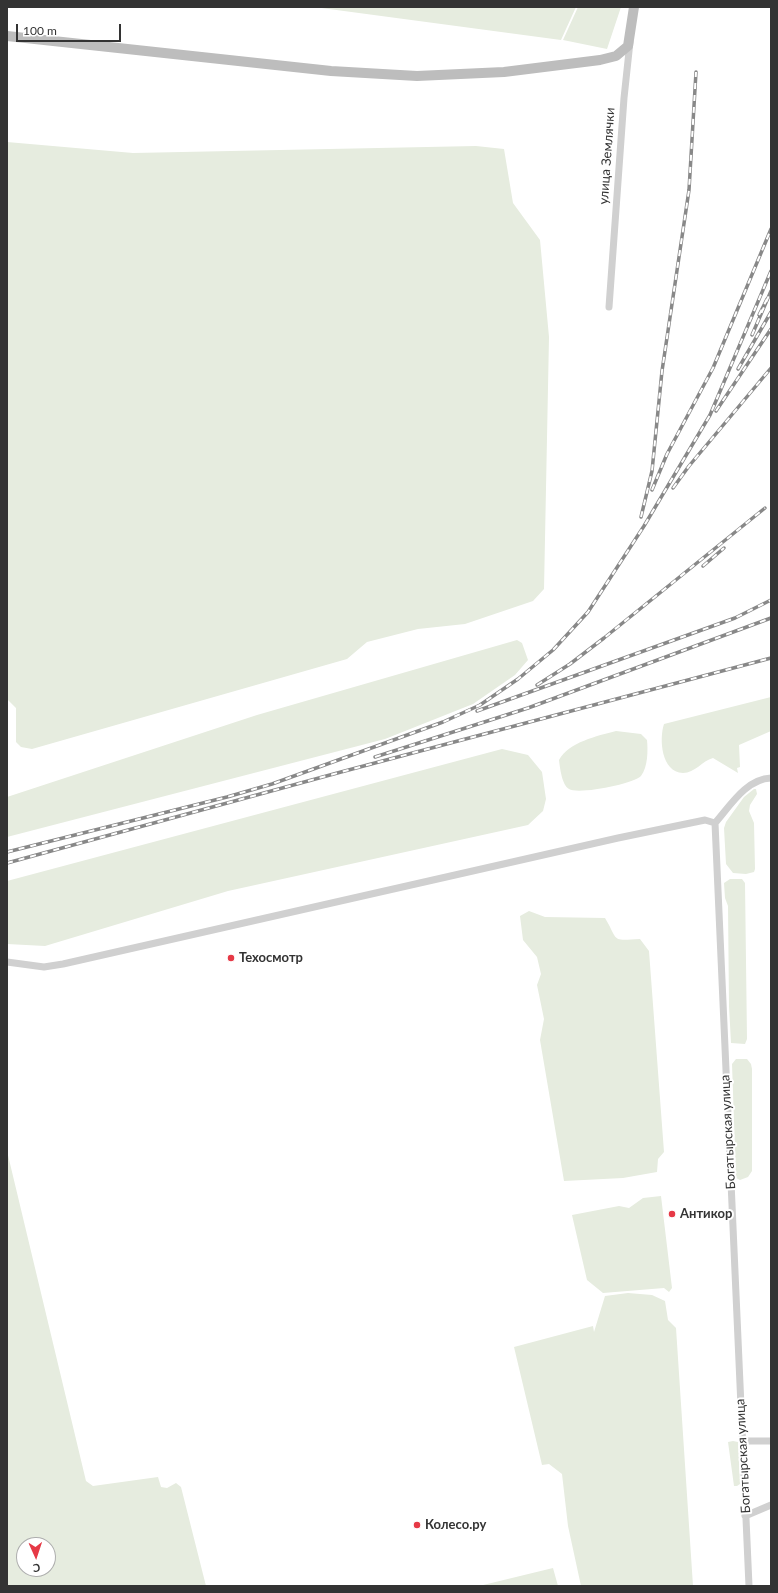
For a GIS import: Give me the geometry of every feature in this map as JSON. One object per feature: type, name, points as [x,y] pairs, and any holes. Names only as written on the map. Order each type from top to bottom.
[{"type":"street","name":"улица Землячки","points":[[609,307],[624,98],[634,7]]},
{"type":"street","points":[[7,36],[331,71],[417,76],[504,72],[600,60],[621,53],[628,46],[630,40]]},
{"type":"street","points":[[7,962],[44,967],[63,964],[618,838],[705,820],[714,823],[747,787],[757,781],[771,778]]},
{"type":"street","name":"Богатырская улица","points":[[714,823],[748,1586]]},
{"type":"street","points":[[742,1441],[771,1441]]},
{"type":"street","points":[[745,1516],[771,1505]]},
{"type":"shaded area","points":[[314,7],[576,7],[561,40]]},
{"type":"shaded area","points":[[578,7],[621,7],[607,49],[563,40]]},
{"type":"shaded area","points":[[7,142],[133,153],[476,146],[504,149],[513,203],[540,240],[549,337],[544,589],[533,601],[465,624],[418,629],[367,642],[347,659],[32,749],[21,747],[16,742],[16,708],[7,699]]},
{"type":"shaded area","points":[[517,640],[522,643],[528,660],[515,675],[473,704],[385,739],[7,837],[7,797],[257,715]]},
{"type":"shaded area","points":[[771,697],[771,731],[739,745],[740,767],[737,768],[738,773],[713,758],[691,771],[683,773],[670,767],[666,761],[662,746],[662,730],[664,724]]},
{"type":"shaded area","points":[[616,731],[641,734],[647,740],[646,763],[641,776],[628,782],[594,790],[583,791],[569,789],[563,780],[559,760],[576,744]]},
{"type":"shaded area","points":[[502,749],[528,755],[542,772],[546,799],[543,811],[528,825],[228,891],[45,946],[7,944],[7,881]]},
{"type":"shaded area","points":[[756,789],[757,794],[750,805],[749,811],[754,823],[755,869],[754,872],[746,874],[733,873],[726,864],[724,828],[726,822],[744,797]]},
{"type":"shaded area","points":[[730,879],[742,879],[745,883],[747,1039],[745,1044],[731,1043],[728,906],[725,898],[724,883]]},
{"type":"shaded area","points":[[529,911],[545,917],[605,918],[616,938],[624,940],[640,939],[649,951],[664,1152],[658,1159],[657,1172],[623,1178],[564,1181],[540,1040],[544,1019],[537,985],[541,974],[537,957],[523,940],[520,916]]},
{"type":"shaded area","points":[[736,1059],[747,1059],[751,1064],[752,1069],[752,1171],[748,1177],[740,1180],[736,1178],[732,1064]]},
{"type":"shaded area","points":[[7,1151],[86,1481],[93,1486],[158,1477],[161,1487],[167,1488],[176,1483],[181,1487],[206,1586],[7,1586]]},
{"type":"shaded area","points":[[661,1196],[672,1288],[669,1292],[664,1288],[603,1293],[587,1280],[572,1215],[619,1206],[629,1208],[643,1198]]},
{"type":"shaded area","points":[[628,1293],[652,1295],[665,1301],[668,1320],[676,1328],[693,1586],[581,1586],[568,1526],[562,1474],[549,1464],[542,1465],[514,1347],[593,1326],[594,1332],[605,1296]]},
{"type":"shaded area","points":[[728,1442],[738,1442],[740,1484],[737,1486],[734,1486]]},
{"type":"shaded area","points":[[553,1568],[558,1586],[479,1586]]},
{"type":"railway","points":[[641,517],[652,471],[662,371],[689,190],[696,72]]},
{"type":"railway","points":[[652,490],[667,454],[713,368],[771,229]]},
{"type":"railway","points":[[7,852],[227,797],[272,784],[443,722],[480,705],[518,679],[553,650],[588,612],[644,526],[710,415],[771,271]]},
{"type":"railway","points":[[752,335],[771,291]]},
{"type":"railway","points":[[759,315],[767,299]]},
{"type":"railway","points":[[738,369],[771,312]]},
{"type":"railway","points":[[716,411],[771,329]]},
{"type":"railway","points":[[673,488],[689,466],[771,368]]},
{"type":"railway","points":[[537,685],[570,664],[604,638],[765,508]]},
{"type":"railway","points":[[703,566],[724,548]]},
{"type":"railway","points":[[477,711],[735,618],[771,600]]},
{"type":"railway","points":[[375,757],[528,708],[771,618]]},
{"type":"railway","points":[[7,863],[341,772],[771,658]]},
{"type":"place","name":"Техосмотр","points":[[231,958]]},
{"type":"place","name":"Антикор","points":[[672,1214]]},
{"type":"place","name":"Колесо.ру","points":[[417,1525]]}]
